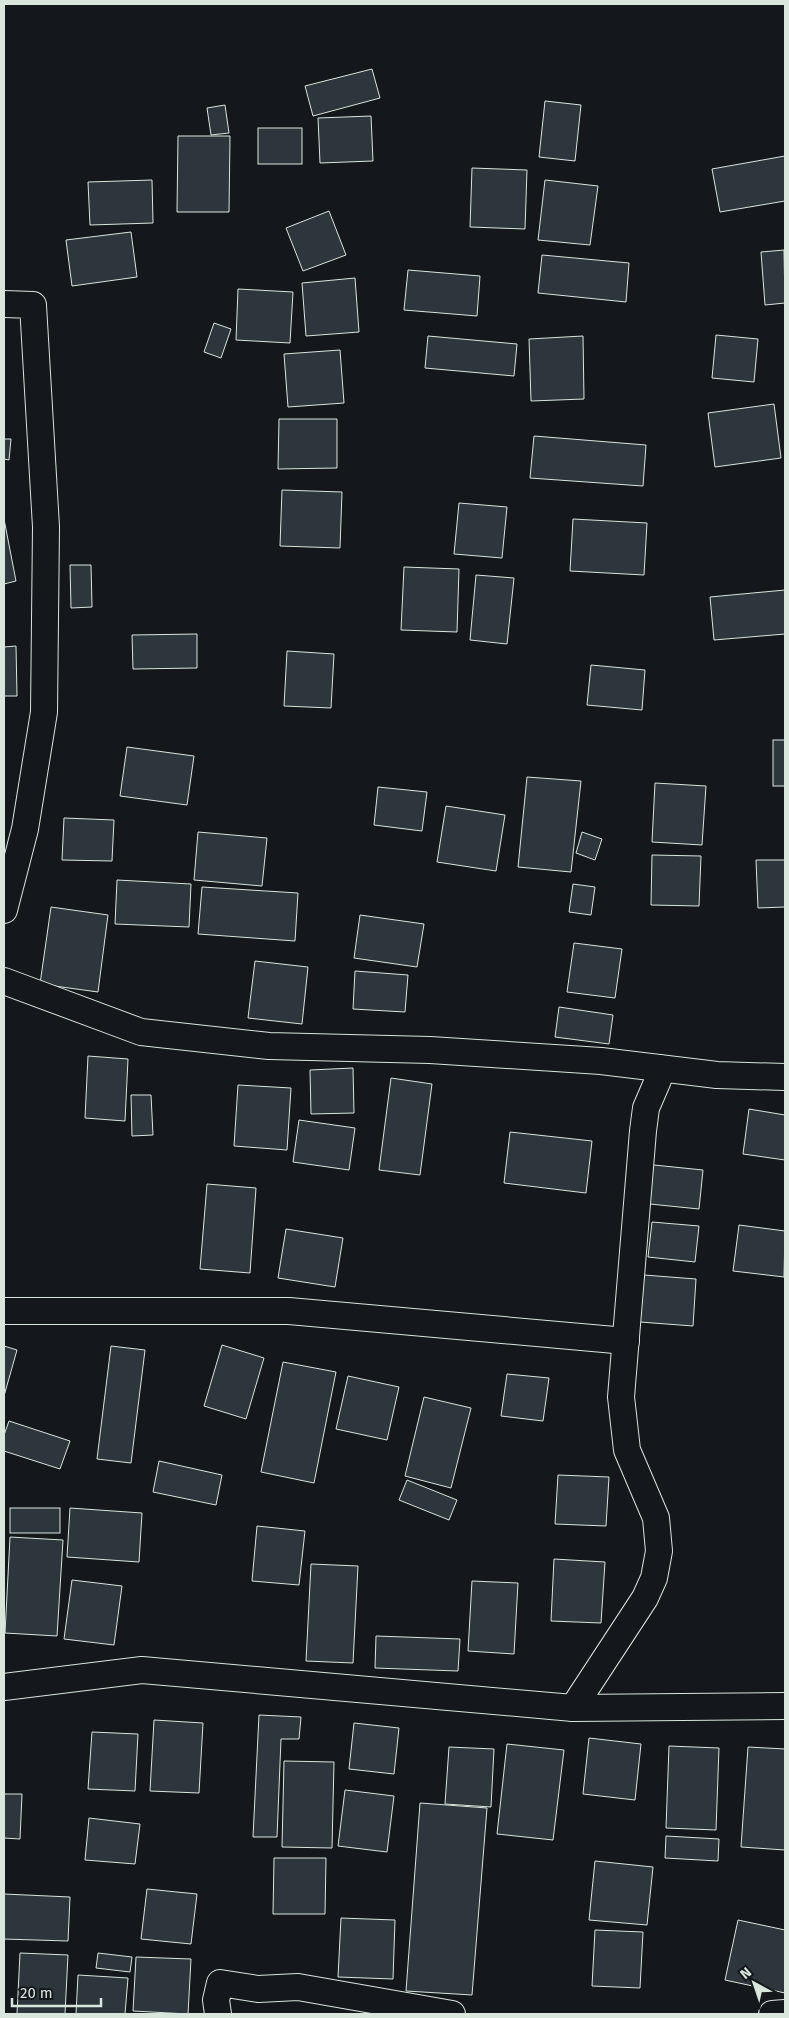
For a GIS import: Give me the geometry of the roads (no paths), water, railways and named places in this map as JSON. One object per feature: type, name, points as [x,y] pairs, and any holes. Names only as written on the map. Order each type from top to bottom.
[{"type":"street","points":[[4,304],[33,305],[46,526],[44,712],[25,829],[4,910]]},
{"type":"street","points":[[4,981],[140,1032],[269,1046],[430,1050],[601,1061],[717,1075],[785,1077]]},
{"type":"street","points":[[572,1708],[645,1598],[654,1578],[660,1551],[656,1518],[627,1450],[622,1398],[643,1131],[646,1108],[658,1080],[660,1068]]},
{"type":"street","points":[[4,1311],[289,1311],[626,1341]]},
{"type":"street","points":[[4,1687],[142,1670],[572,1708],[785,1706]]},
{"type":"street","points":[[218,2014],[216,2000],[220,1983],[258,1989],[298,1987],[452,2014]]},
{"type":"street","points":[[772,2014],[785,2013]]}]
